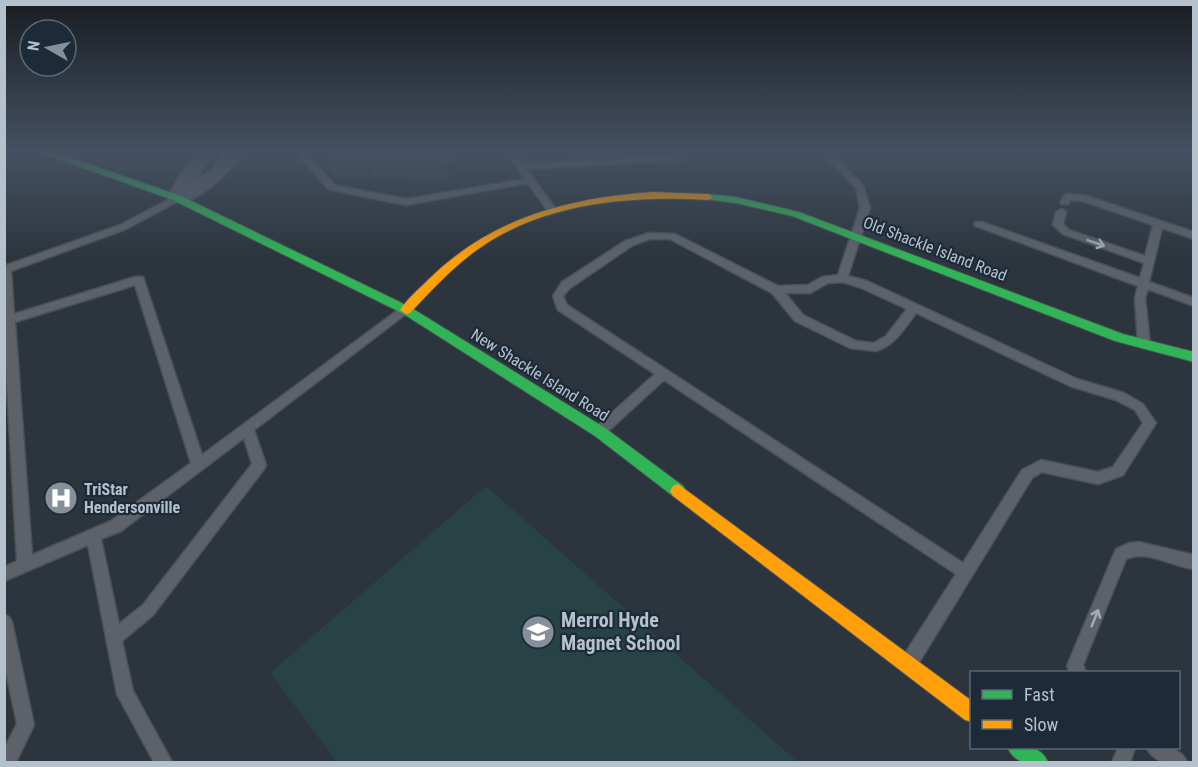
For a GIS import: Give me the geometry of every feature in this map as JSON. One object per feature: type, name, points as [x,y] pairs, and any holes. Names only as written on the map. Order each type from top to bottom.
[{"type":"main road","name":"New Shackle Island Road","points":[[145,187],[177,198],[406,310],[600,432],[970,710]]},
{"type":"main road","name":"Old Shackle Island Road","points":[[406,310],[445,269],[492,236],[552,211],[590,200],[686,195],[736,200],[785,212],[855,236],[1120,338],[1194,357]]},
{"type":"main road","points":[[1021,749],[1038,762]]},
{"type":"street","points":[[177,198],[182,187]]},
{"type":"street","points":[[177,198],[198,187]]},
{"type":"lane","points":[[331,187],[406,202],[493,187]]},
{"type":"lane","points":[[536,187],[552,211]]},
{"type":"lane","points":[[842,278],[865,208],[860,187]]},
{"type":"lane","points":[[1149,261],[1066,232],[1058,225],[1068,197],[1084,198],[1194,236]]},
{"type":"lane","points":[[25,565],[5,270],[123,227],[177,198]]},
{"type":"lane","points":[[980,224],[1194,302]]},
{"type":"lane","points":[[1144,344],[1140,298],[1158,225]]},
{"type":"lane","points":[[914,308],[890,339],[876,347],[854,345],[798,318],[776,290],[672,236],[649,236],[629,243],[566,285],[558,296],[562,307],[966,572]]},
{"type":"lane","points":[[776,290],[810,289],[826,280],[842,278],[863,284],[1074,383],[1120,396],[1139,407],[1150,423],[1118,471],[1098,478],[1041,466],[1027,474],[908,664]]},
{"type":"lane","points":[[7,320],[139,280],[198,464]]},
{"type":"lane","points":[[4,574],[116,526],[406,310]]},
{"type":"lane","points":[[600,432],[664,373]]},
{"type":"lane","points":[[113,639],[147,610],[259,465],[247,428]]},
{"type":"lane","points":[[93,536],[124,693],[164,762]]},
{"type":"lane","points":[[1078,671],[1075,666],[1121,554],[1129,549],[1148,549],[1194,562]]},
{"type":"lane","points":[[4,622],[26,725],[7,762]]},
{"type":"lane","points":[[1159,749],[1178,762]]},
{"type":"green space","points":[[486,486],[798,762],[337,762],[270,673]]},
{"type":"traffic: fast","points":[[145,187],[177,198],[406,310],[600,432],[678,491]]},
{"type":"traffic: fast","points":[[708,197],[736,200],[795,214],[1120,338],[1194,357]]},
{"type":"traffic: fast","points":[[1019,749],[1038,762]]},
{"type":"traffic: slow","points":[[406,310],[446,269],[469,251],[493,235],[518,223],[570,206],[625,197],[653,195],[708,197]]},
{"type":"traffic: slow","points":[[678,491],[970,711]]},
{"type":"place","name":"TriStar Hendersonville","points":[[61,498]]},
{"type":"place","name":"Merrol Hyde Magnet School","points":[[538,632]]}]
